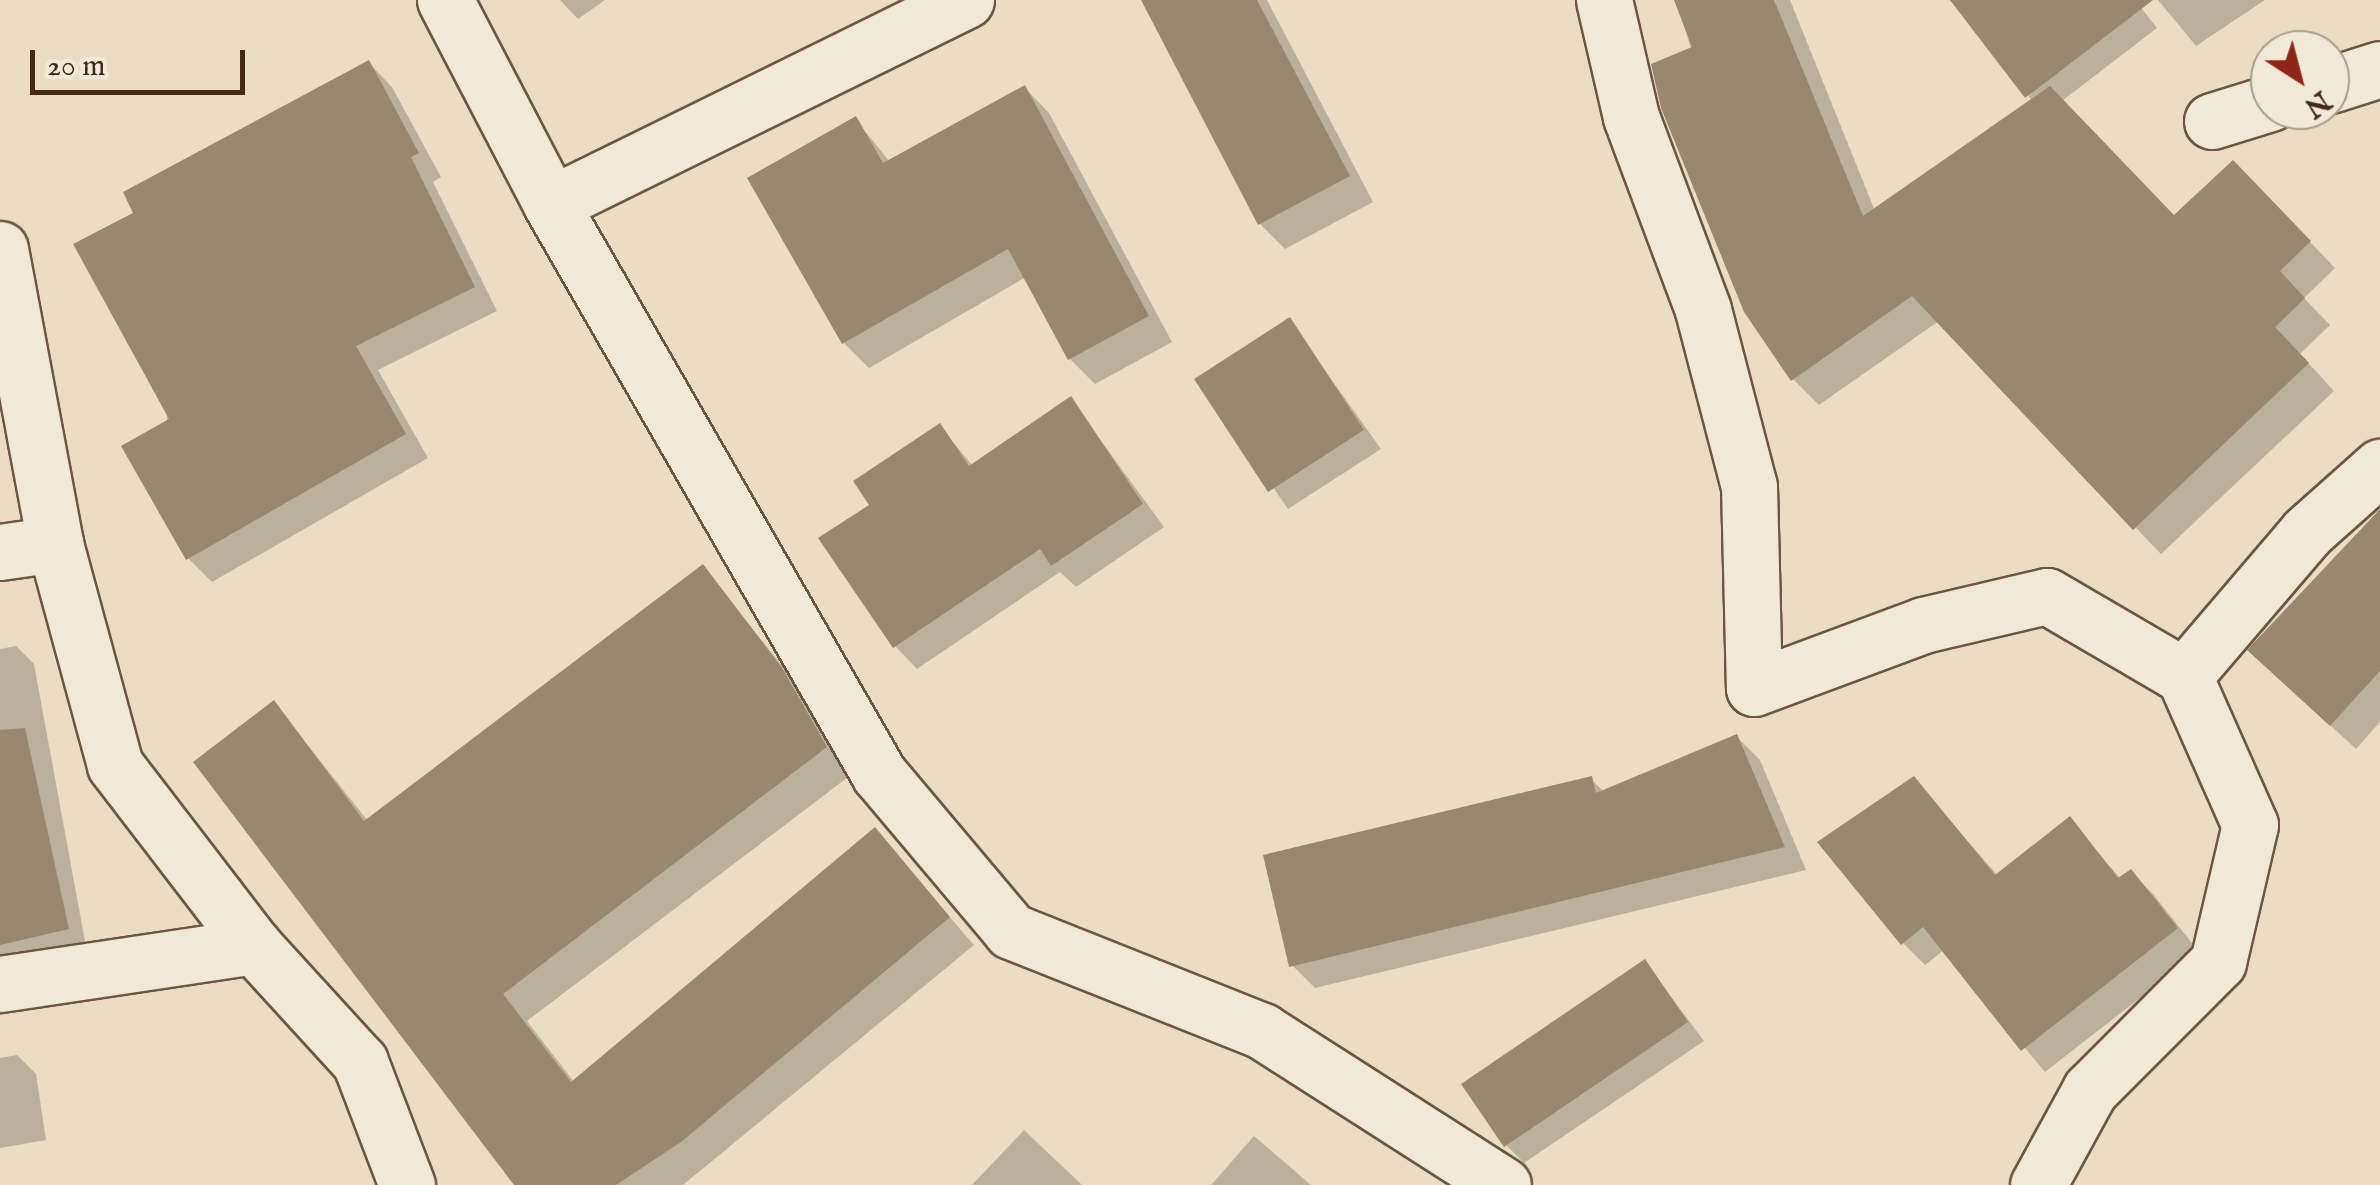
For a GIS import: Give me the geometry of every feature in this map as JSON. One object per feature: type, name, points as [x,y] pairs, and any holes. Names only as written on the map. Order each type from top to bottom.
[{"type":"street","points":[[445,0],[551,204],[879,774],[1011,932],[1262,1031],[1503,1185]]},
{"type":"street","points":[[551,204],[966,0]]},
{"type":"street","points":[[1604,0],[1632,117],[1703,310],[1749,486],[1754,688],[1923,625],[2047,596],[2184,676],[2250,825],[2218,962],[2090,1090],[2038,1185]]},
{"type":"street","points":[[2350,78],[2380,69]]},
{"type":"street","points":[[2212,122],[2250,110]]},
{"type":"street","points":[[0,249],[55,544],[115,765],[254,946],[360,1062],[407,1185]]},
{"type":"street","points":[[2184,676],[2308,532],[2380,467]]},
{"type":"street","points":[[0,552],[55,544]]},
{"type":"street","points":[[0,984],[254,946]]},
{"type":"building","points":[[1141,0],[1257,0],[1350,176],[1258,225]]},
{"type":"building","points":[[1674,0],[1774,0],[1863,216],[2050,86],[2174,215],[2233,160],[2311,241],[2280,271],[2305,298],[2275,327],[2309,363],[2133,530],[1912,296],[1791,381],[1744,312],[1661,108],[1651,64],[1692,47]]},
{"type":"building","points":[[1950,0],[2153,0],[2025,98]]},
{"type":"building","points":[[369,60],[419,153],[411,157],[475,287],[356,346],[406,434],[186,560],[121,446],[169,419],[73,244],[133,213],[123,192]]},
{"type":"building","points":[[1025,85],[1149,316],[1068,360],[1008,249],[842,344],[747,178],[856,116],[883,163]]},
{"type":"building","points":[[1290,317],[1364,430],[1268,492],[1194,379]]},
{"type":"building","points":[[1071,396],[1143,504],[1051,566],[1040,549],[893,648],[818,538],[869,505],[853,481],[940,423],[969,466]]},
{"type":"building","points":[[2380,509],[2380,671],[2330,726],[2247,650]]},
{"type":"building","points":[[703,564],[782,668],[827,747],[503,994],[571,1082],[875,827],[950,917],[681,1142],[616,1185],[514,1185],[193,762],[274,700],[364,821]]},
{"type":"building","points":[[25,728],[69,929],[0,945],[0,730]]},
{"type":"building","points":[[1737,734],[1785,847],[1289,967],[1263,855],[1592,776],[1596,793]]},
{"type":"building","points":[[1914,776],[1995,875],[2070,816],[2118,878],[2131,869],[2178,928],[2021,1051],[1923,927],[1901,945],[1817,842]]},
{"type":"building","points":[[1645,959],[1688,1022],[1504,1147],[1461,1084]]}]
